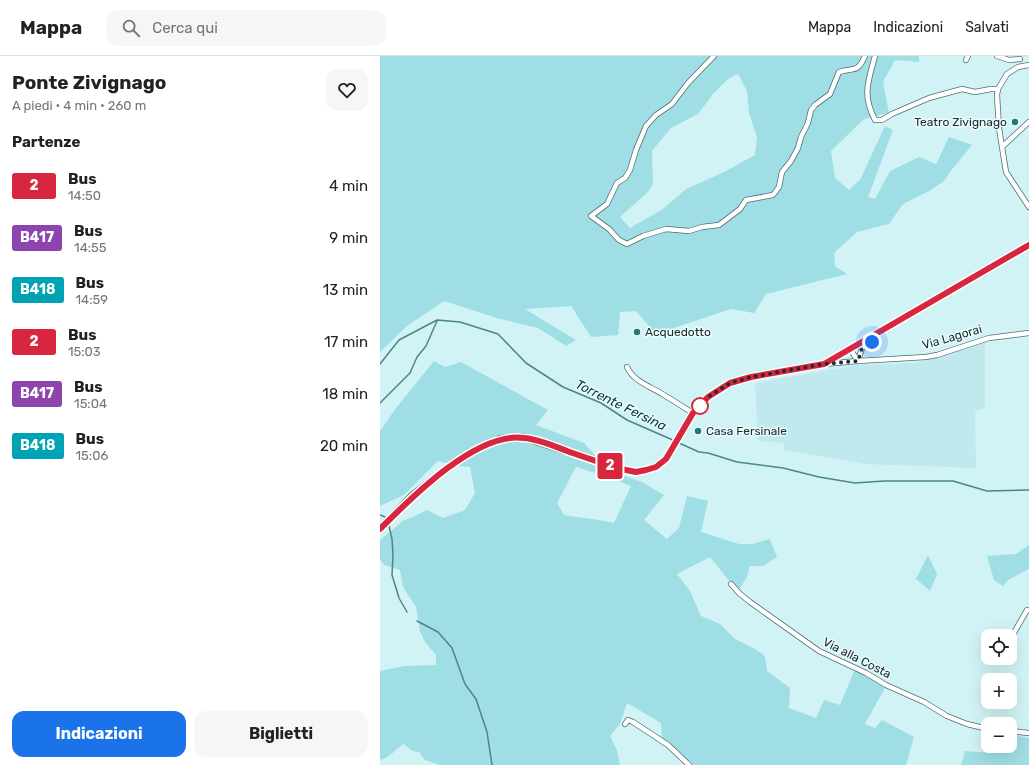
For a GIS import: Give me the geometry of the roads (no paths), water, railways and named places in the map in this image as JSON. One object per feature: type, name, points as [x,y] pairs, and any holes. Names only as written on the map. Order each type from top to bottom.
[{"type":"main road","name":"Via Lagorai","points":[[500,439],[523,437],[608,465],[636,472],[656,467],[668,456],[693,413],[708,397],[730,383],[751,377],[824,364],[1029,245]]},
{"type":"main road","points":[[380,529],[412,496],[436,477]]},
{"type":"street","points":[[714,56],[688,83],[672,104],[656,115],[646,126],[630,170],[625,178],[617,182],[607,204],[591,216],[609,229],[619,240],[627,244],[643,236],[666,229],[689,231],[702,227],[719,225],[740,209],[746,200],[773,195],[779,187],[782,172],[791,161],[798,148],[801,137],[808,123],[810,110],[830,94],[839,72],[844,70],[854,70],[861,64],[865,56]]},
{"type":"street","points":[[875,56],[868,81],[867,97],[868,108],[875,120],[882,120],[929,98],[962,89],[975,92],[998,89]]},
{"type":"street","points":[[997,56],[1009,60],[1021,57],[1020,66]]},
{"type":"street","points":[[1028,67],[1020,66],[1007,74],[998,89],[999,128],[1006,172],[1029,207]]},
{"type":"street","points":[[1003,146],[1029,122]]},
{"type":"street","name":"Via Lagorai","points":[[824,364],[926,357],[989,338],[1029,333]]},
{"type":"street","name":"Via Lagorai","points":[[858,361],[862,348],[872,342],[875,334]]},
{"type":"street","points":[[850,349],[858,361]]},
{"type":"street","points":[[627,367],[630,374],[642,383],[693,413]]},
{"type":"street","name":"Via alla Costa","points":[[731,584],[750,602],[820,651],[866,673],[886,685],[924,702],[947,716],[967,724],[981,727]]},
{"type":"street","points":[[1016,629],[1027,610],[1029,610]]},
{"type":"street","points":[[625,724],[628,720],[633,722],[668,745],[689,765]]},
{"type":"street","points":[[1017,732],[1029,733]]},
{"type":"waterway","name":"Torrente Fersina","points":[[380,364],[399,340],[437,320],[460,322],[498,334],[526,363],[563,387],[601,403],[627,420],[675,441]]},
{"type":"waterway","points":[[380,403],[410,373],[417,357],[426,346],[437,321]]},
{"type":"waterway","name":"Torrente Fersina","points":[[679,443],[699,452],[708,453],[737,462],[783,468],[819,477],[855,483],[884,481],[953,481],[987,491],[1029,490]]},
{"type":"waterway","points":[[380,515],[385,517]]},
{"type":"waterway","points":[[389,526],[393,555],[392,575],[399,598],[407,612]]},
{"type":"waterway","points":[[417,621],[438,632],[452,648],[465,684],[476,699],[487,732],[492,765]]},
{"type":"tunnel","points":[[436,477],[465,455],[500,439]]},
{"type":"place","name":"Teatro Zivignago","points":[[1015,122]]},
{"type":"place","name":"Acquedotto","points":[[637,332]]},
{"type":"place","name":"Casa Fersinale","points":[[698,431]]}]
